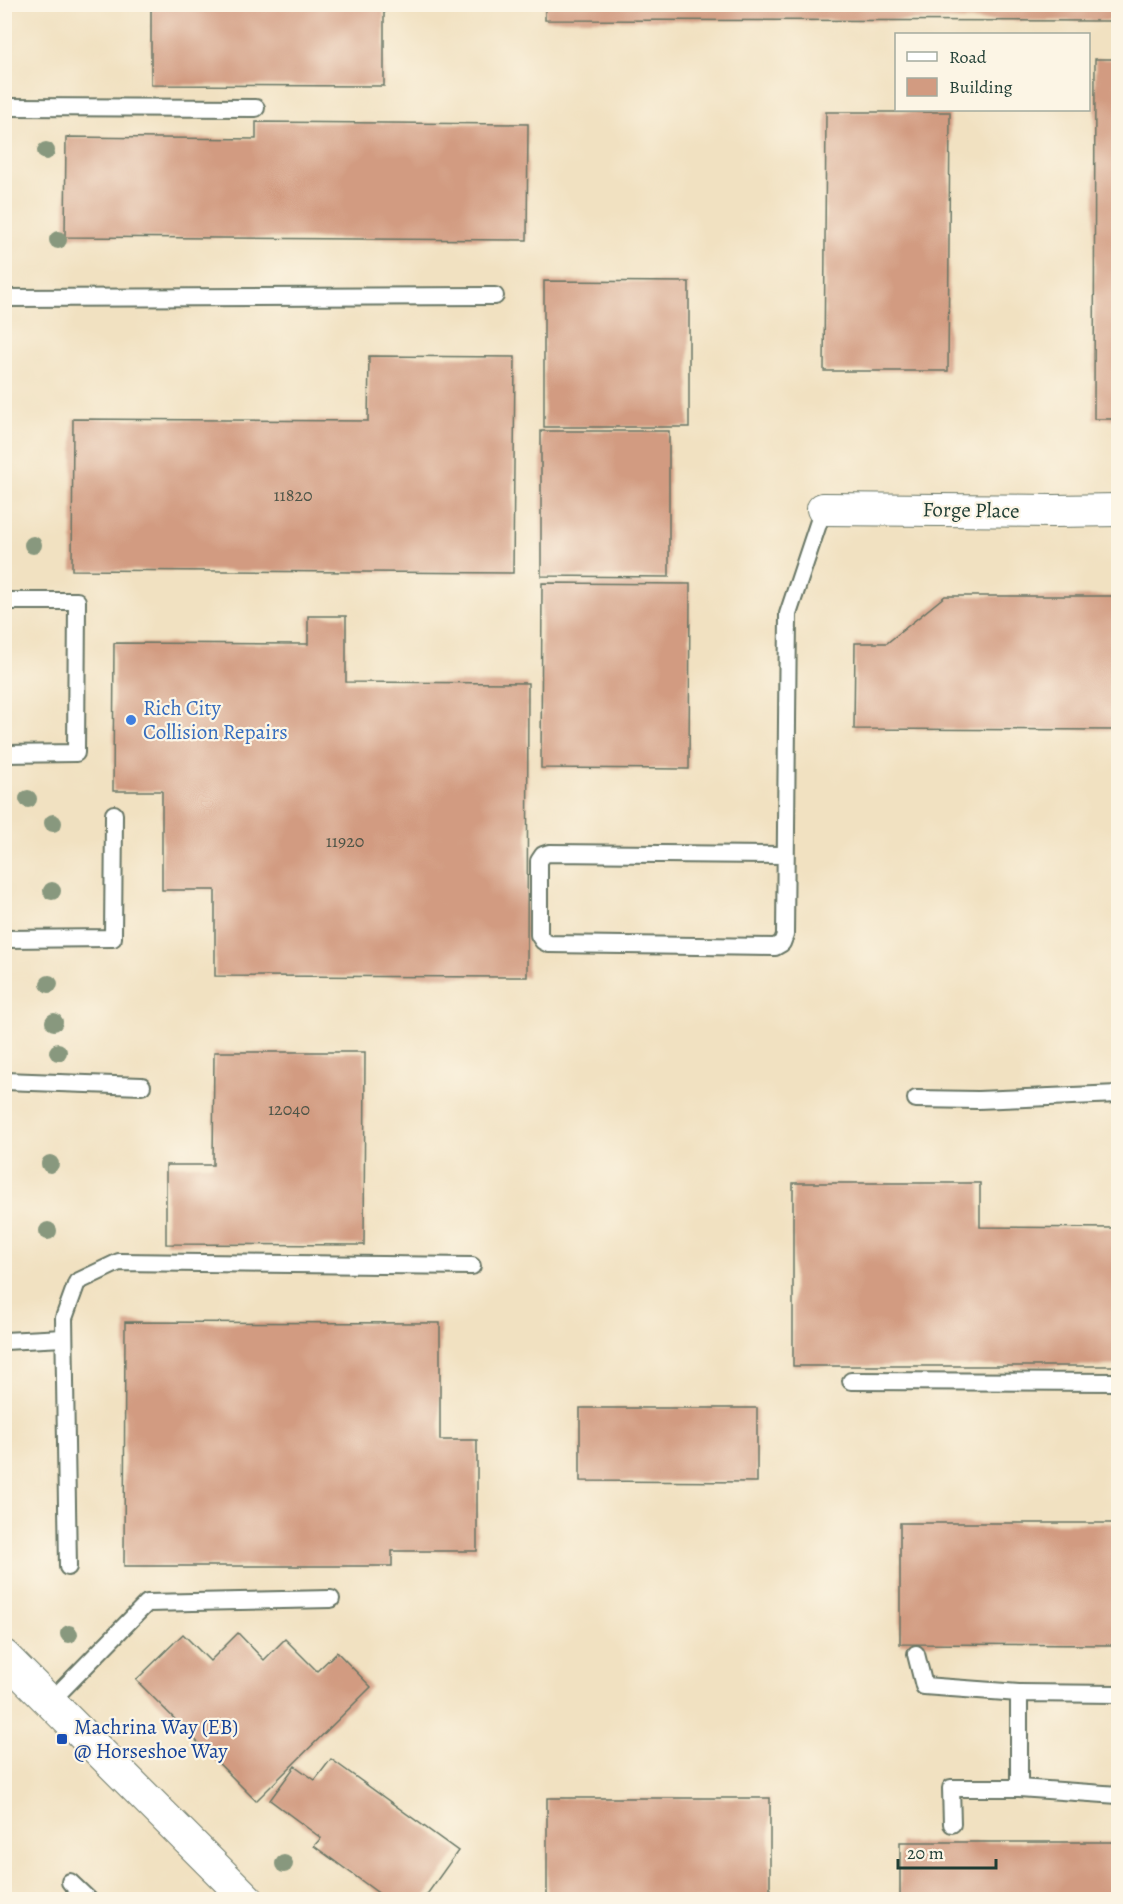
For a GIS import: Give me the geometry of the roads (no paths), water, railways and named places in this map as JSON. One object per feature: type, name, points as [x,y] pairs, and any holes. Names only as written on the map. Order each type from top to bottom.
[{"type":"street","name":"Forge Place","points":[[823,509],[1119,510]]},
{"type":"street","points":[[4,1656],[248,1899]]},
{"type":"lane","points":[[4,107],[256,108]]},
{"type":"lane","points":[[4,298],[495,296]]},
{"type":"lane","points":[[785,855],[549,853],[543,855],[539,861],[539,935],[549,944],[775,947],[782,943],[785,935],[788,614],[823,509]]},
{"type":"lane","points":[[4,601],[77,601],[76,753],[4,754]]},
{"type":"lane","points":[[4,939],[113,938],[114,814]]},
{"type":"lane","points":[[4,1081],[142,1086]]},
{"type":"lane","points":[[916,1099],[978,1100],[1119,1094]]},
{"type":"lane","points":[[68,1567],[64,1318],[77,1282],[119,1262],[472,1266]]},
{"type":"lane","points":[[4,1341],[64,1338]]},
{"type":"lane","points":[[851,1381],[1119,1382]]},
{"type":"lane","points":[[50,1702],[147,1603],[331,1599]]},
{"type":"lane","points":[[916,1654],[924,1686],[1019,1693],[1119,1694]]},
{"type":"lane","points":[[1019,1693],[1019,1788]]},
{"type":"lane","points":[[952,1824],[951,1788],[1019,1788],[1119,1795]]},
{"type":"lane","points":[[70,1882],[89,1899]]},
{"type":"place","name":"Rich City Collision Repairs","points":[[131,720]]},
{"type":"place","name":"Machrina Way (EB) @ Horseshoe Way","points":[[62,1739]]}]
